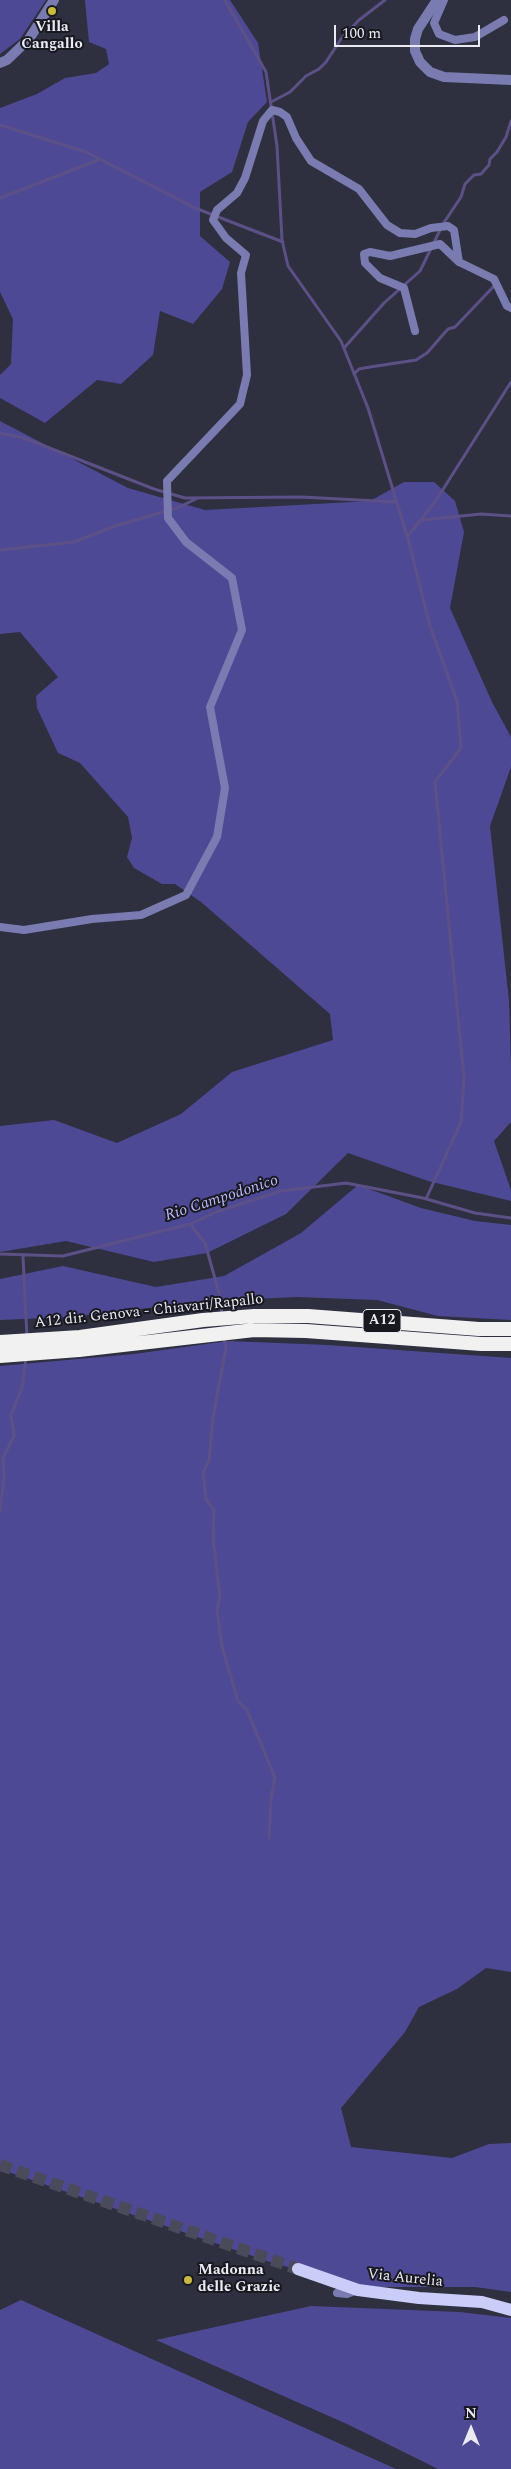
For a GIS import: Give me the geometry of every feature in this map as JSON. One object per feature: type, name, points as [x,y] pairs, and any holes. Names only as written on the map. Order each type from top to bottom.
[{"type":"highway","name":"A12 dir. Genova - Chiavari/Rapallo","points":[[0,1342],[80,1344],[159,1326],[254,1316],[308,1316],[480,1329],[511,1329]]},
{"type":"highway","name":"A12","points":[[0,1356],[80,1344],[162,1340],[254,1330],[306,1331],[481,1344],[511,1344]]},
{"type":"main road","name":"Via Aurelia","points":[[298,2269],[358,2290],[419,2298],[482,2302],[511,2310]]},
{"type":"street","points":[[0,63],[8,60],[30,39],[54,0]]},
{"type":"street","points":[[436,0],[418,29],[415,39],[415,51],[420,62],[430,72],[444,77],[511,80]]},
{"type":"street","points":[[444,0],[434,23],[438,34],[455,40],[475,37],[504,20]]},
{"type":"street","points":[[0,927],[24,930],[92,919],[141,915],[186,895],[217,837],[225,788],[210,707],[242,630],[232,578],[186,542],[168,518],[167,481],[240,404],[247,375],[241,273],[246,255],[226,238],[213,220],[217,210],[237,193],[245,178],[263,121],[272,110],[280,112],[287,117],[296,138],[311,161],[337,178],[359,189],[387,225],[400,233],[415,234],[431,228],[448,226],[454,230],[460,262]]},
{"type":"street","points":[[415,331],[404,288],[380,278],[365,263],[364,254],[370,252],[390,256],[440,244],[460,262],[494,279],[507,306],[511,308]]},
{"type":"street","points":[[337,2293],[347,2294],[358,2290]]},
{"type":"shaded area","points":[[0,0],[46,0],[20,39],[0,54]]},
{"type":"shaded area","points":[[85,0],[230,0],[258,43],[267,102],[248,122],[232,172],[200,192],[200,236],[230,262],[222,289],[193,324],[160,311],[153,355],[121,384],[97,380],[45,423],[0,398],[0,375],[11,364],[13,319],[0,292],[0,108],[37,94],[65,78],[96,73],[109,64],[106,49],[89,42]]},
{"type":"shaded area","points":[[0,421],[128,488],[205,510],[370,501],[404,482],[434,482],[455,501],[464,532],[450,608],[492,702],[511,737],[511,767],[490,826],[509,1001],[511,1067],[511,1122],[494,1141],[511,1190],[511,1201],[428,1181],[348,1153],[286,1214],[207,1253],[154,1262],[66,1241],[0,1252],[0,1126],[54,1120],[117,1143],[181,1114],[232,1072],[333,1040],[330,1014],[201,902],[175,884],[162,884],[134,868],[127,857],[132,838],[128,817],[80,763],[58,753],[37,708],[36,696],[58,677],[20,632],[0,634]]},
{"type":"shaded area","points":[[358,1185],[421,1208],[475,1221],[511,1225],[511,1320],[438,1316],[377,1300],[297,1297],[209,1301],[70,1317],[0,1320],[0,1279],[63,1266],[156,1287],[224,1276],[301,1233]]},
{"type":"shaded area","points":[[228,1341],[328,1345],[511,1358],[511,1972],[486,1968],[457,1989],[419,2007],[405,2032],[341,2108],[351,2147],[452,2158],[489,2144],[511,2143],[511,2292],[475,2287],[360,2287],[270,2262],[0,2169],[0,1366],[134,1354]]},
{"type":"shaded area","points":[[21,2300],[396,2469],[0,2469],[0,2310]]},
{"type":"shaded area","points":[[311,2306],[460,2312],[511,2318],[511,2469],[438,2469],[347,2424],[156,2340]]},
{"type":"waterway","points":[[225,0],[266,72],[277,146],[282,240],[288,266],[341,341],[368,408],[408,539],[430,626],[457,701],[461,748],[435,782],[464,1078],[461,1122],[426,1199]]},
{"type":"waterway","points":[[271,102],[290,92],[306,76],[319,69],[326,62],[341,39],[359,20],[385,0]]},
{"type":"waterway","points":[[344,348],[384,303],[420,271],[443,224],[461,197],[465,184],[474,175],[481,174],[489,165],[490,159],[497,152],[506,137],[511,121]]},
{"type":"waterway","points":[[0,125],[86,152],[195,208],[283,242]]},
{"type":"waterway","points":[[0,198],[98,160]]},
{"type":"waterway","points":[[354,374],[359,369],[416,360],[427,353],[448,329],[455,327],[495,285]]},
{"type":"waterway","points":[[407,537],[435,502],[511,382]]},
{"type":"waterway","points":[[0,433],[24,438],[154,489],[185,498],[302,497],[396,502]]},
{"type":"waterway","points":[[0,550],[74,542],[115,526],[177,508],[196,499]]},
{"type":"waterway","points":[[422,520],[481,514],[511,516]]},
{"type":"waterway","name":"Rio Campodonico","points":[[0,1254],[63,1256],[190,1224],[219,1211],[281,1191],[346,1183],[423,1198],[475,1213],[511,1218]]},
{"type":"waterway","points":[[190,1224],[205,1243],[219,1293],[222,1314]]},
{"type":"waterway","points":[[23,1257],[27,1337]]},
{"type":"waterway","points":[[224,1338],[226,1348],[213,1417],[209,1461],[203,1472],[206,1499],[214,1510],[213,1539],[220,1596],[217,1611],[222,1647],[238,1701],[247,1710],[275,1778],[271,1798],[269,1838]]},
{"type":"waterway","points":[[0,1512],[4,1478],[3,1458],[14,1436],[11,1415],[22,1388],[26,1358]]},
{"type":"tunnel","points":[[0,2165],[298,2269]]},
{"type":"place","name":"Villa Cangallo","points":[[52,11]]},
{"type":"place","name":"Madonna delle Grazie","points":[[188,2280]]}]
